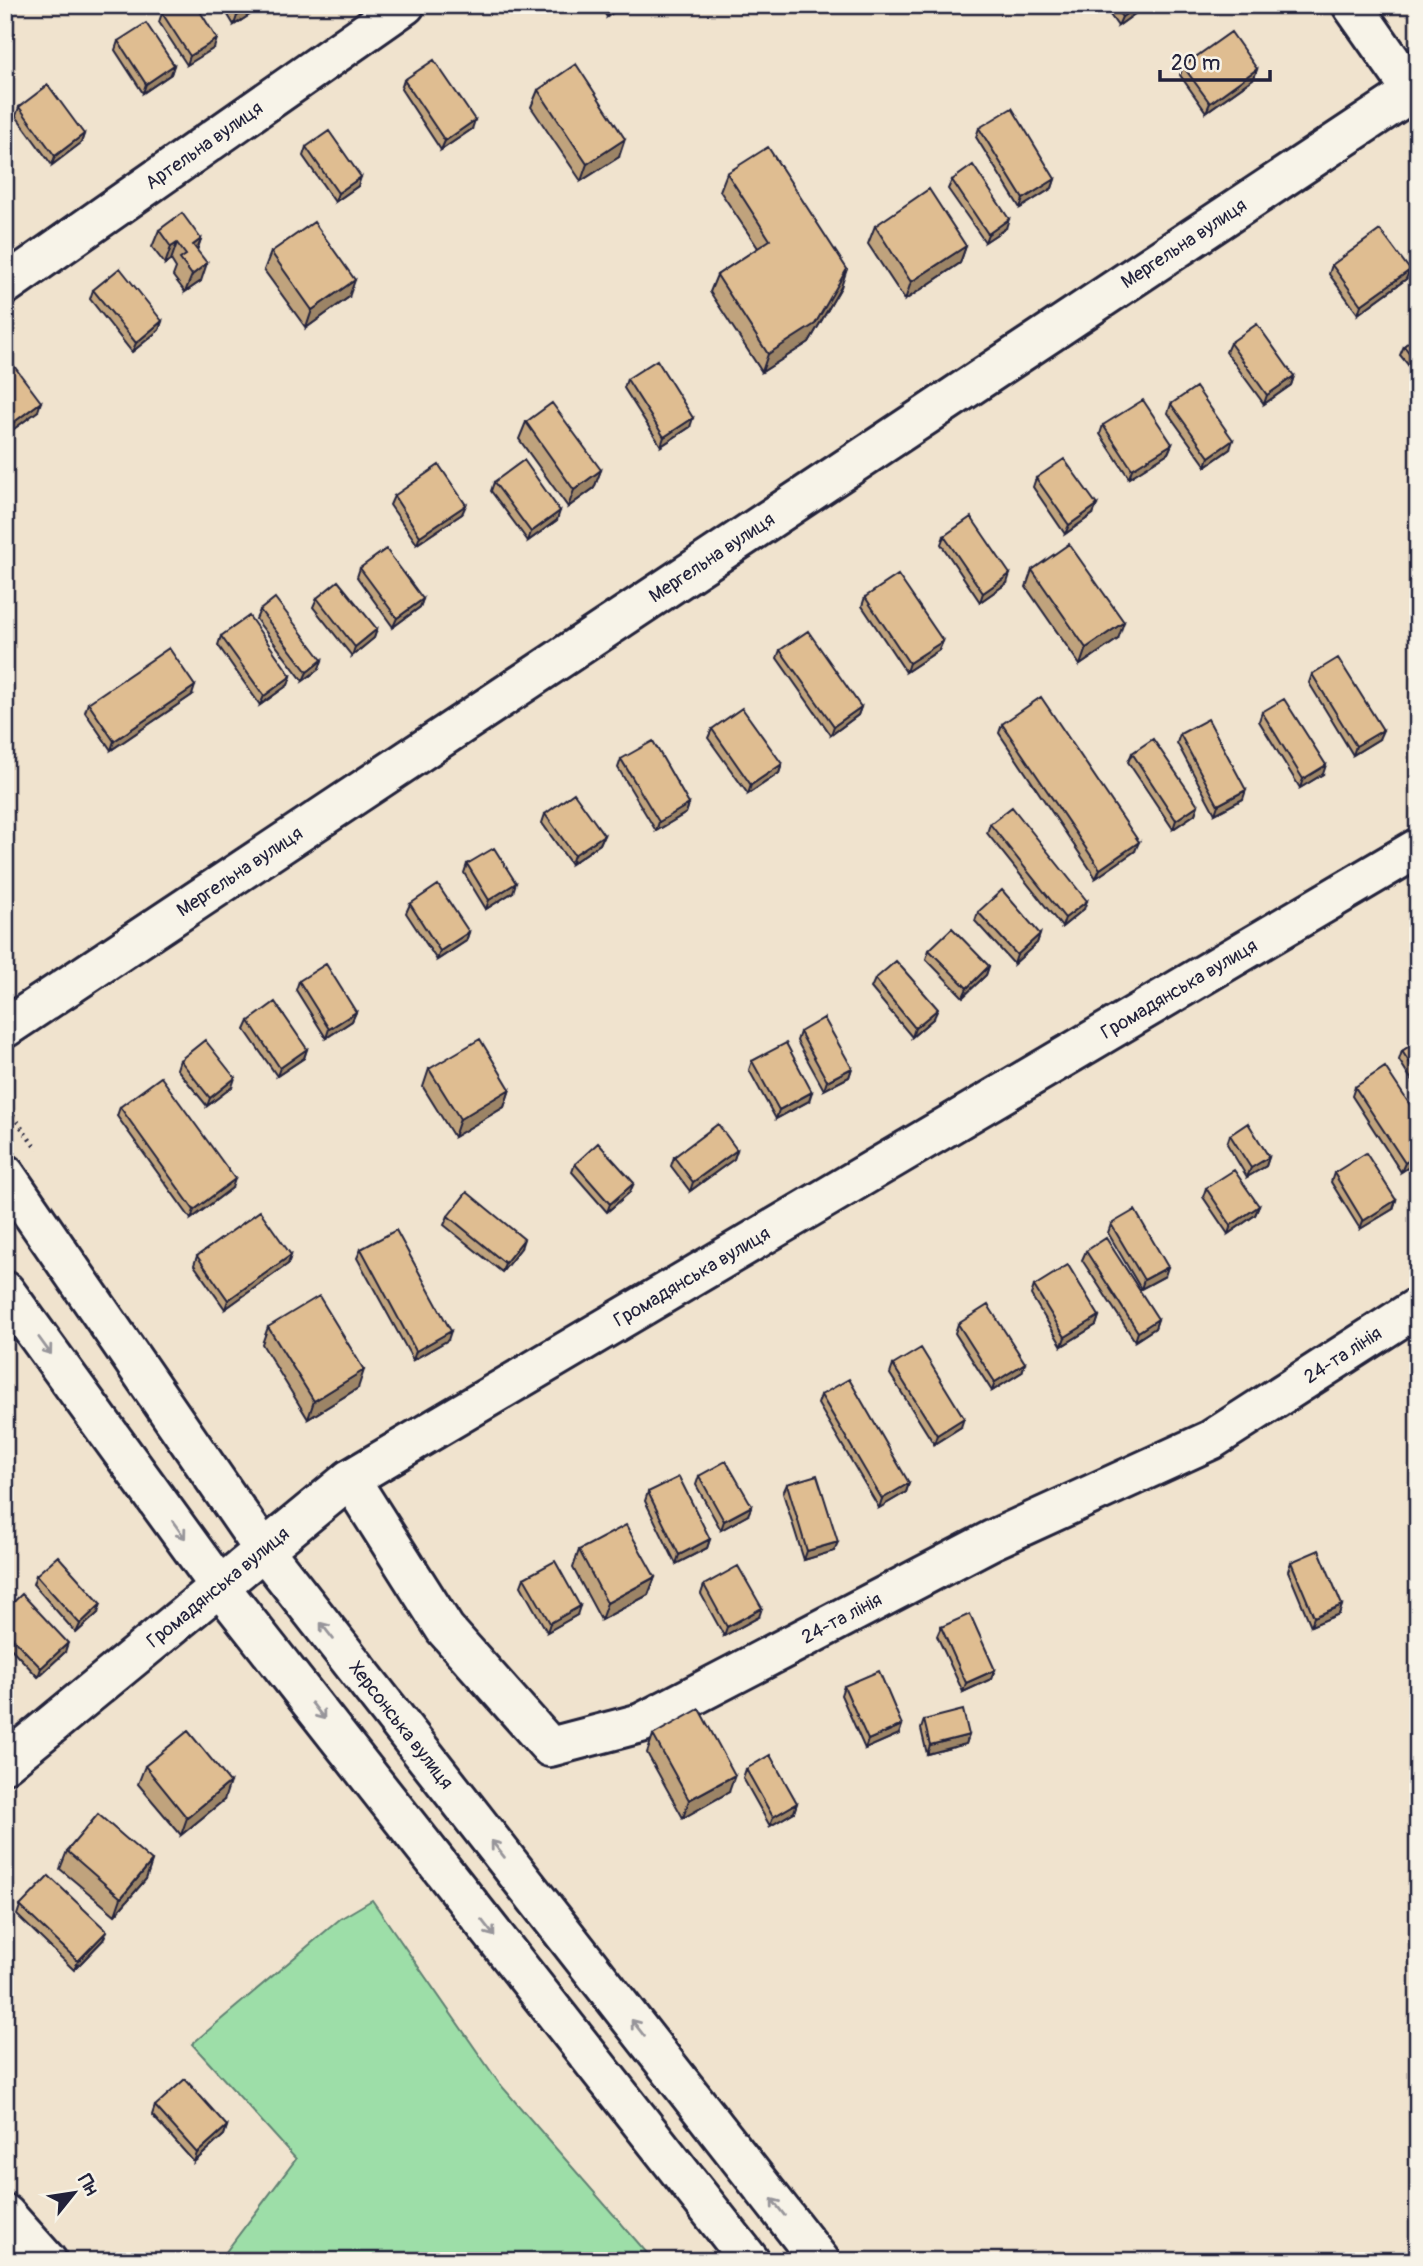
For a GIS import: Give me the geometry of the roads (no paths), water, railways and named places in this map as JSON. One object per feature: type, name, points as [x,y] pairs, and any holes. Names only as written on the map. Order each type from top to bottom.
[{"type":"street","name":"Артельна вулиця","points":[[5,285],[405,5]]},
{"type":"street","points":[[1352,5],[1416,93]]},
{"type":"street","name":"Мергельна вулиця","points":[[5,1028],[1416,93]]},
{"type":"street","name":"Громадянська вулиця","points":[[5,1763],[350,1479],[1418,848]]},
{"type":"street","name":"Херсонська вулиця","points":[[5,1174],[263,1549],[820,2261]]},
{"type":"street","points":[[5,1291],[220,1587],[750,2261]]},
{"type":"street","name":"24-та лінія","points":[[350,1479],[445,1629],[550,1747],[641,1723],[992,1540],[1211,1440],[1418,1307]]},
{"type":"street","points":[[5,2214],[47,2261]]}]
